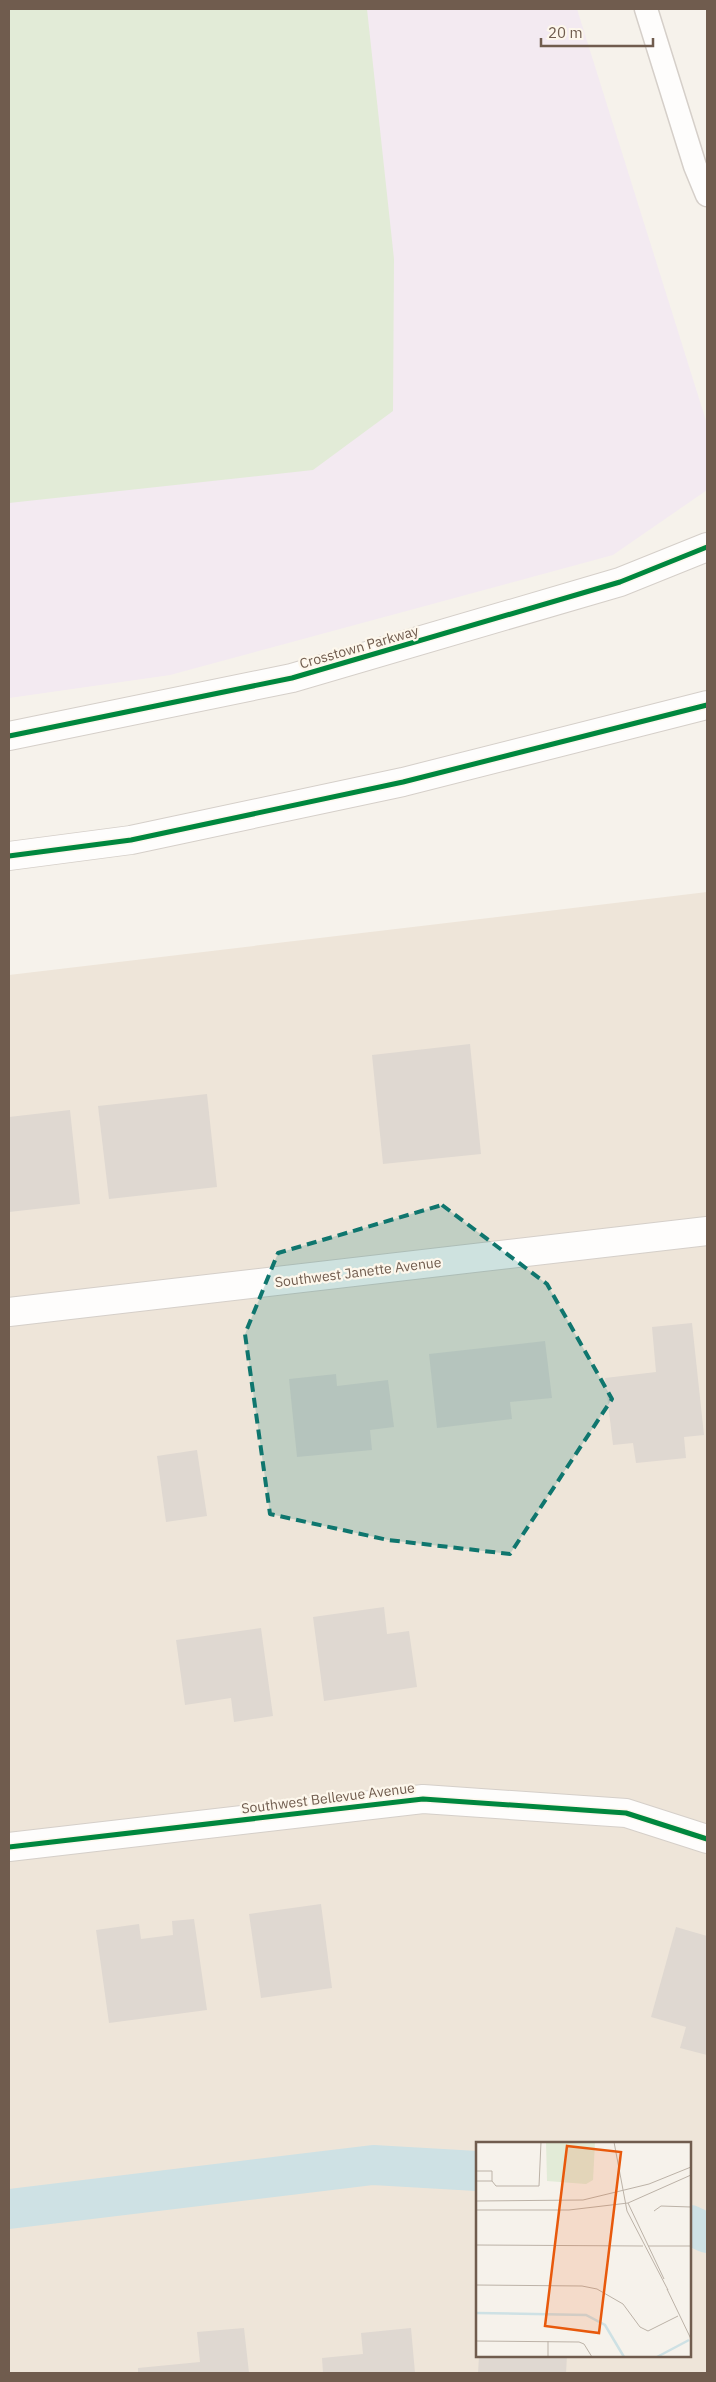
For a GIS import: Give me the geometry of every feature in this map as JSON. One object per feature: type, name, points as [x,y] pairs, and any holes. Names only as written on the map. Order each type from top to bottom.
[{"type":"main road","name":"Crosstown Parkway","points":[[9,736],[292,678],[620,582],[707,547]]},
{"type":"main road","points":[[9,856],[132,840],[393,784],[658,719],[707,705]]},
{"type":"main road","name":"Southwest Janette Avenue","points":[[9,1312],[707,1231]]},
{"type":"main road","name":"Southwest Bellevue Avenue","points":[[9,1847],[423,1799],[626,1813],[707,1839]]},
{"type":"lane","points":[[646,9],[707,195]]},
{"type":"highlighted area","points":[[442,1205],[547,1284],[612,1399],[510,1554],[388,1540],[270,1514],[245,1334],[278,1253]]},
{"type":"shaded area","points":[[9,9],[577,9],[707,424],[707,490],[613,555],[170,675],[9,698]]},
{"type":"shaded area","points":[[707,892],[707,2373],[9,2373],[9,975]]},
{"type":"green space","points":[[9,9],[367,9],[394,259],[393,411],[313,470],[9,503]]},
{"type":"building","points":[[470,1044],[481,1154],[383,1164],[372,1055]]},
{"type":"building","points":[[207,1094],[217,1187],[109,1199],[98,1106]]},
{"type":"building","points":[[70,1110],[80,1204],[9,1212],[9,1117]]},
{"type":"building","points":[[692,1323],[704,1435],[684,1437],[686,1458],[636,1463],[633,1443],[613,1445],[605,1378],[656,1372],[652,1327]]},
{"type":"building","points":[[545,1341],[552,1398],[510,1402],[512,1419],[437,1428],[429,1354]]},
{"type":"building","points":[[336,1374],[337,1386],[388,1380],[394,1427],[370,1430],[372,1450],[297,1457],[289,1379]]},
{"type":"building","points":[[197,1450],[207,1516],[166,1522],[157,1456]]},
{"type":"building","points":[[384,1607],[387,1634],[409,1631],[417,1687],[324,1701],[313,1617]]},
{"type":"building","points":[[261,1628],[273,1716],[234,1722],[231,1698],[185,1705],[176,1640]]},
{"type":"building","points":[[321,1904],[332,1988],[261,1998],[249,1914]]},
{"type":"building","points":[[194,1919],[207,2010],[109,2023],[96,1930],[139,1924],[141,1939],[173,1935],[172,1921]]},
{"type":"building","points":[[676,1927],[707,1936],[707,2055],[680,2048],[686,2027],[651,2017]]},
{"type":"building","points":[[244,2328],[249,2373],[138,2373],[138,2368],[200,2362],[197,2332]]},
{"type":"building","points":[[411,2328],[415,2373],[323,2373],[322,2358],[363,2354],[361,2333]]},
{"type":"building","points":[[479,2357],[567,2357],[566,2373],[478,2373]]},
{"type":"waterway","points":[[9,2209],[373,2165],[476,2171]]},
{"type":"waterway","points":[[691,2225],[707,2233]]},
{"type":"cycle path","points":[[9,736],[292,678],[620,582],[707,547]]},
{"type":"cycle path","points":[[9,856],[131,840],[403,782],[707,705]]},
{"type":"cycle path","points":[[9,1847],[423,1799],[626,1813],[707,1839]]}]
